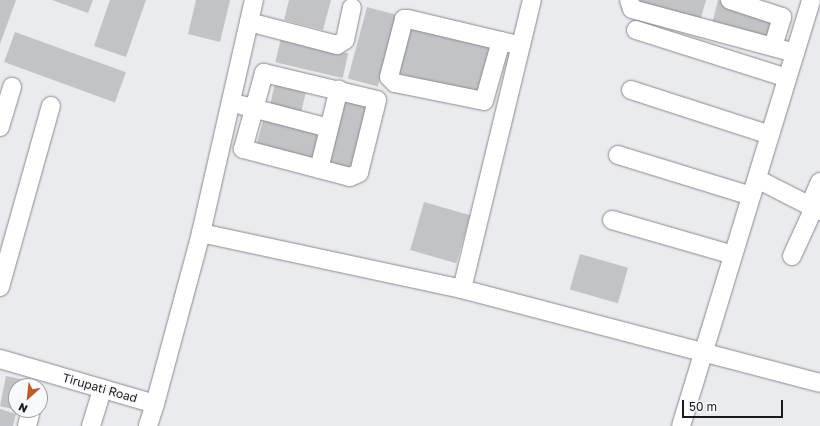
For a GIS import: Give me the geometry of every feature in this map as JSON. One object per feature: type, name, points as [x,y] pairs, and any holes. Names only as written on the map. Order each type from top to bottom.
[{"type":"street","points":[[148,426],[201,233],[254,0]]},
{"type":"street","points":[[462,288],[532,0]]},
{"type":"street","points":[[629,0],[632,9],[795,53]]},
{"type":"street","points":[[730,0],[782,17],[773,47]]},
{"type":"street","points":[[681,426],[811,0]]},
{"type":"street","points":[[249,22],[337,45],[345,40],[352,8]]},
{"type":"street","points":[[501,41],[484,101],[395,82],[389,77],[404,19],[501,41],[521,46]]},
{"type":"street","points":[[636,30],[787,78]]},
{"type":"street","points":[[264,73],[339,89],[377,100],[359,173],[350,177],[243,149],[252,108],[264,73]]},
{"type":"street","points":[[0,128],[12,86]]},
{"type":"street","points":[[319,169],[339,89]]},
{"type":"street","points":[[632,90],[770,135]]},
{"type":"street","points":[[231,102],[329,128]]},
{"type":"street","points":[[0,287],[52,106]]},
{"type":"street","points":[[618,155],[751,196]]},
{"type":"street","points":[[756,179],[815,208]]},
{"type":"street","points":[[792,256],[815,208],[820,182]]},
{"type":"street","points":[[612,220],[733,255]]},
{"type":"street","points":[[201,233],[462,288],[705,350],[820,383]]},
{"type":"street","name":"Tirupati Road","points":[[0,359],[37,378]]},
{"type":"street","name":"Tirupati Road","points":[[48,380],[102,389],[155,404]]},
{"type":"street","points":[[91,426],[102,389]]},
{"type":"building","points":[[0,0],[16,0],[0,44]]},
{"type":"building","points":[[52,0],[93,0],[88,13]]},
{"type":"building","points":[[110,0],[146,0],[126,57],[94,46]]},
{"type":"building","points":[[196,0],[230,0],[220,42],[188,34]]},
{"type":"building","points":[[289,0],[331,0],[323,30],[284,20]]},
{"type":"building","points":[[640,0],[706,0],[700,21],[639,3]]},
{"type":"building","points":[[718,0],[780,15],[774,41],[712,25]]},
{"type":"building","points":[[367,7],[397,15],[378,87],[348,78]]},
{"type":"building","points":[[410,25],[494,46],[482,95],[398,74]]},
{"type":"building","points":[[15,32],[126,72],[115,102],[4,62]]},
{"type":"building","points":[[281,38],[348,54],[343,78],[275,62]]},
{"type":"building","points":[[276,79],[307,86],[301,114],[269,107]]},
{"type":"building","points":[[342,93],[373,101],[355,173],[324,165]]},
{"type":"building","points":[[264,117],[325,133],[317,161],[256,145]]},
{"type":"building","points":[[424,202],[470,215],[456,263],[410,250]]},
{"type":"building","points":[[580,254],[628,268],[618,303],[570,290]]},
{"type":"building","points":[[6,376],[16,378],[8,378],[8,408],[0,406]]},
{"type":"building","points":[[0,409],[8,412],[8,418],[15,418],[13,426],[0,426]]}]
